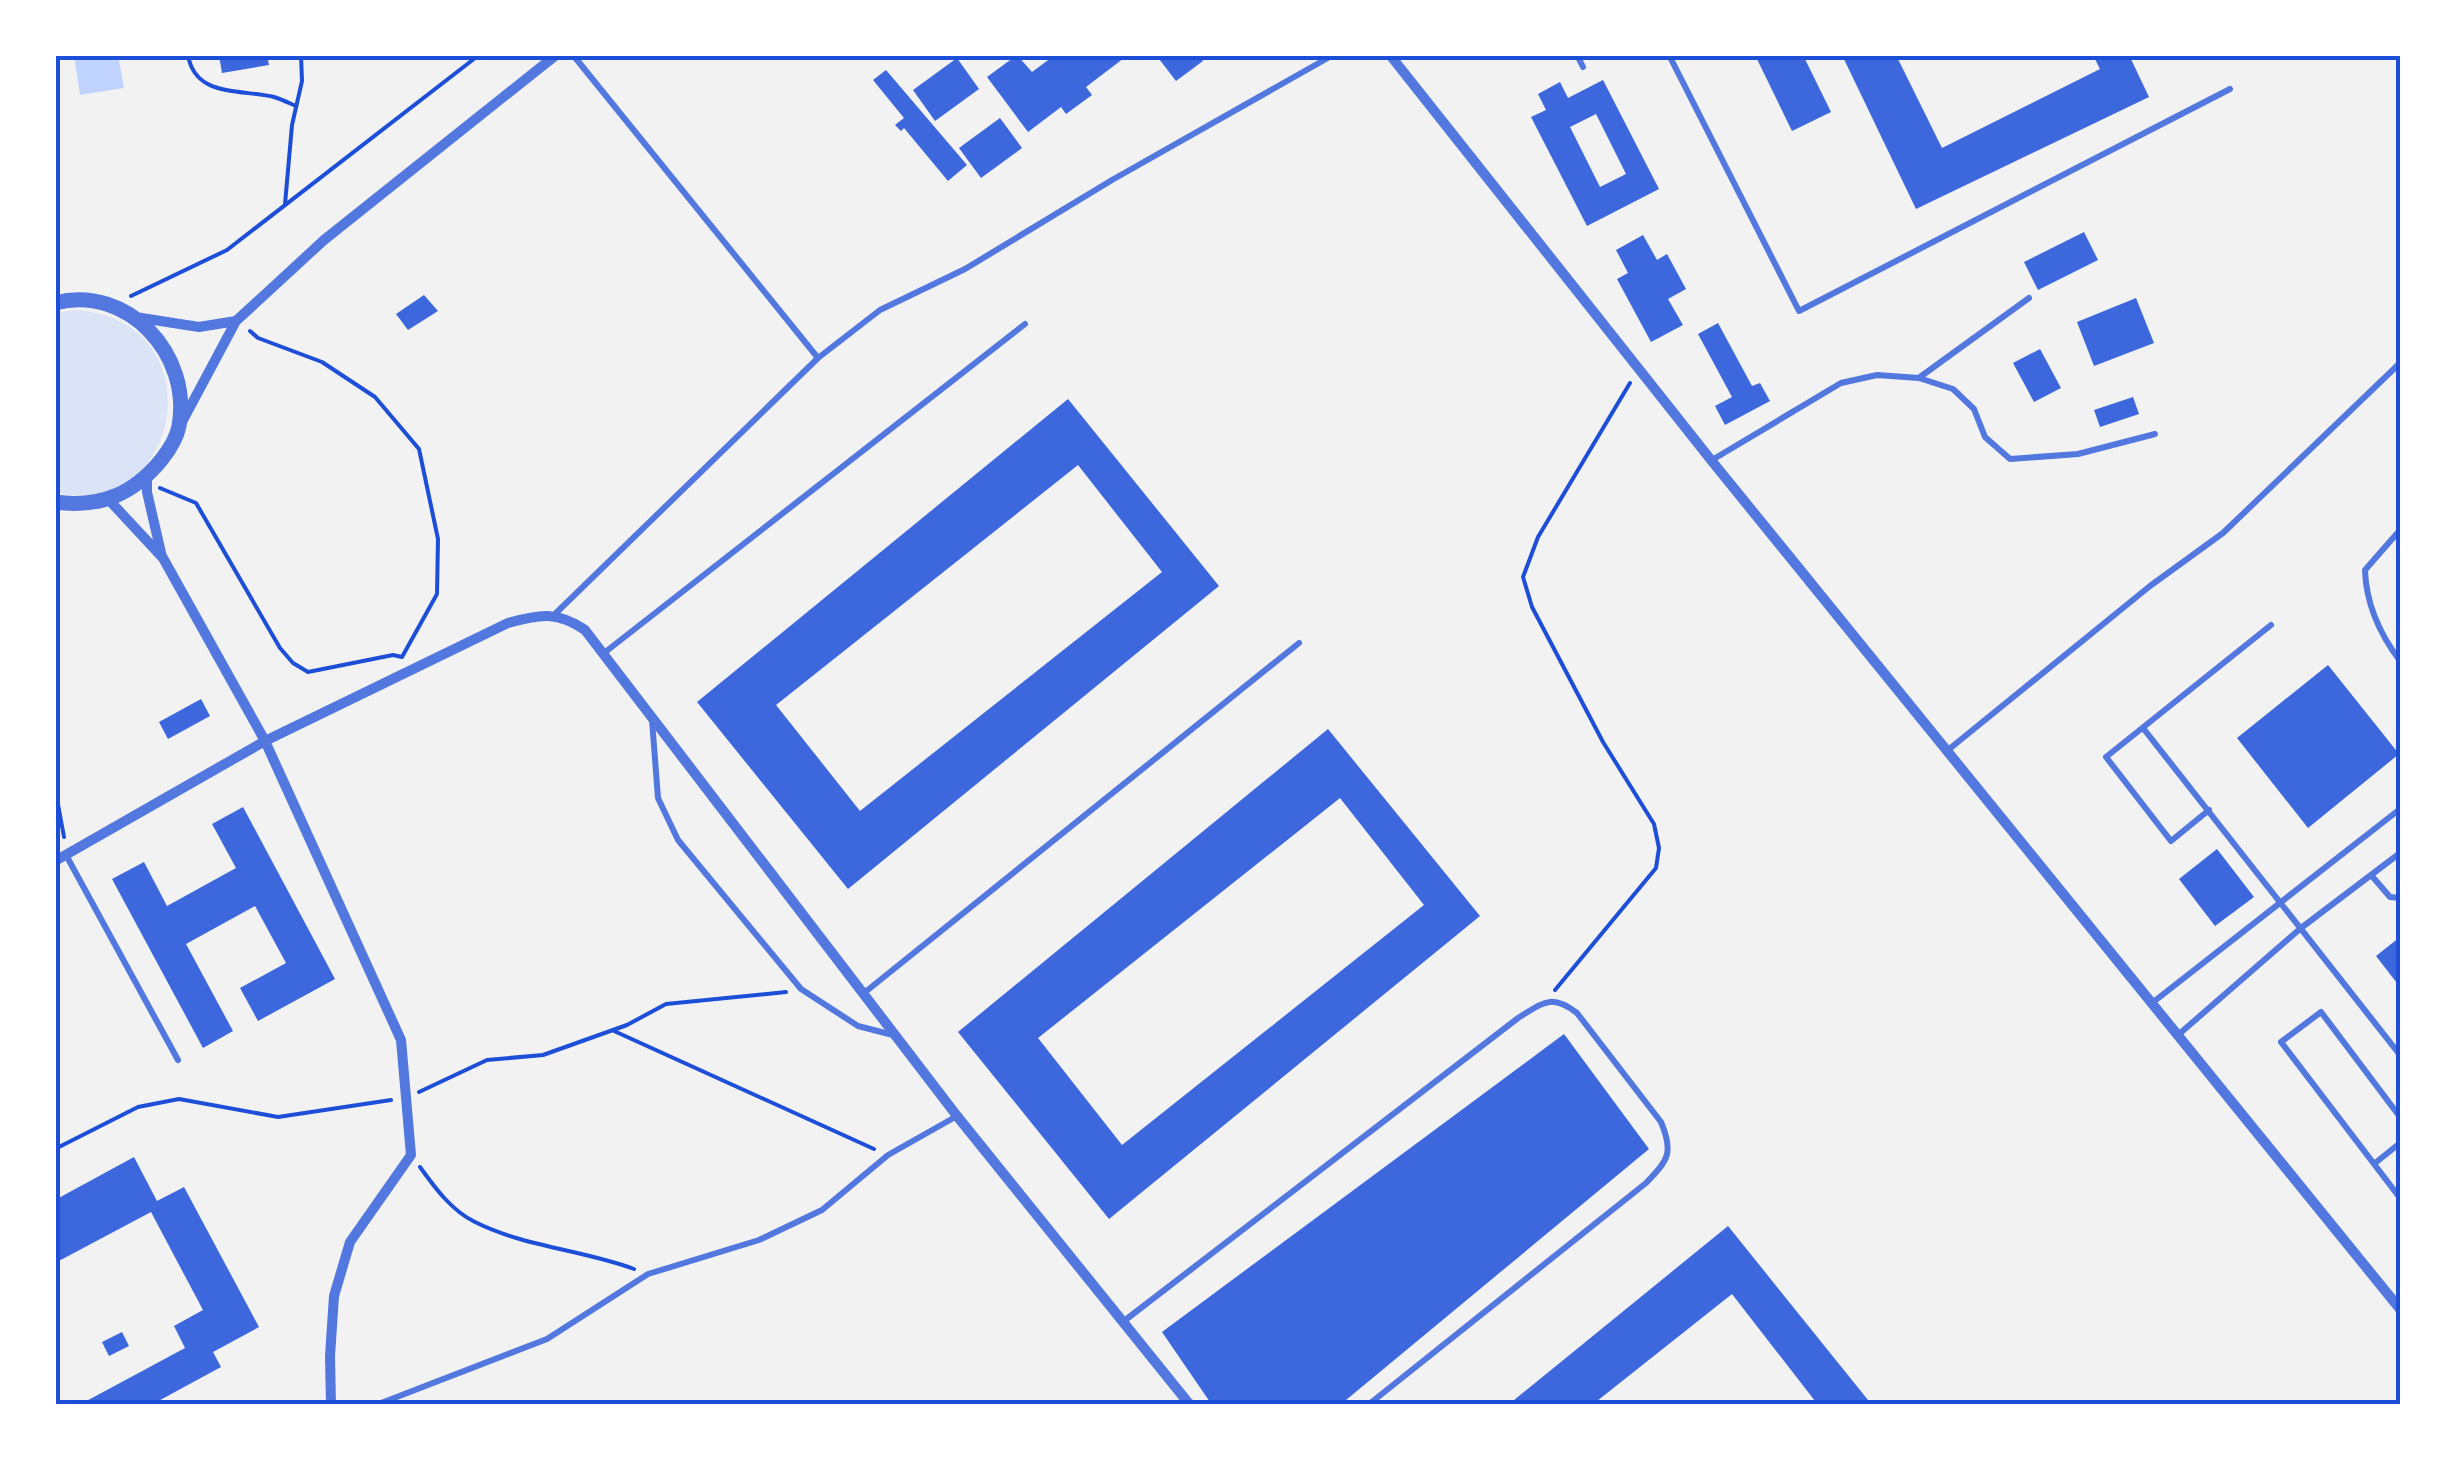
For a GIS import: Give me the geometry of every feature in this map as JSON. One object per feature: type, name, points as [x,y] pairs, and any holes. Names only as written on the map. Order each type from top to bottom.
[{"type":"street","points":[[55,502],[80,505],[109,500],[148,478],[168,452],[236,321],[324,240],[556,55]]},
{"type":"street","points":[[1390,55],[1711,460],[2400,1309]]},
{"type":"street","points":[[58,300],[89,300],[113,306],[135,317],[157,336],[172,362],[180,390],[180,427]]},
{"type":"street","points":[[135,317],[199,327],[236,321]]},
{"type":"street","points":[[148,478],[147,492],[162,558]]},
{"type":"street","points":[[109,500],[162,558],[265,741],[401,1040],[411,1155],[350,1242],[334,1296],[332,1405]]},
{"type":"street","points":[[55,861],[265,741],[508,624],[537,614],[555,614],[585,630],[958,1116],[1190,1405]]},
{"type":"lane","points":[[573,55],[818,358]]},
{"type":"lane","points":[[555,614],[818,358],[880,310],[965,269],[1112,180],[1333,55]]},
{"type":"lane","points":[[1577,55],[1583,67]]},
{"type":"lane","points":[[1669,55],[1799,311],[2230,88]]},
{"type":"lane","points":[[1919,378],[2029,298]]},
{"type":"lane","points":[[603,654],[1026,324]]},
{"type":"lane","points":[[1948,750],[2150,586],[2223,532],[2400,363]]},
{"type":"lane","points":[[1711,460],[1841,383],[1877,374],[1919,378],[1953,388],[1974,409],[1986,438],[2010,459],[2078,454],[2155,434]]},
{"type":"lane","points":[[2400,530],[2365,570],[2366,594],[2384,640],[2400,661]]},
{"type":"lane","points":[[2209,810],[2171,841],[2106,758],[2271,625]]},
{"type":"lane","points":[[863,994],[1299,643]]},
{"type":"lane","points":[[652,718],[654,776],[665,818],[678,840],[800,989],[858,1026],[899,1037]]},
{"type":"lane","points":[[2143,728],[2400,1055]]},
{"type":"lane","points":[[2152,1003],[2400,809]]},
{"type":"lane","points":[[2178,1035],[2301,928],[2400,853]]},
{"type":"lane","points":[[66,854],[178,1060]]},
{"type":"lane","points":[[2371,875],[2390,897],[2400,898]]},
{"type":"lane","points":[[1124,1321],[1518,1018],[1545,1002],[1561,1001],[1576,1013],[1661,1122],[1669,1142],[1667,1161],[1646,1183],[1368,1405]]},
{"type":"lane","points":[[2400,1117],[2320,1012],[2281,1042],[2400,1198]]},
{"type":"lane","points":[[376,1405],[547,1338],[648,1274],[759,1240],[822,1210],[888,1155],[958,1116]]},
{"type":"lane","points":[[2374,1164],[2400,1143]]},
{"type":"path","points":[[188,55],[190,68],[215,90],[273,97],[296,106]]},
{"type":"path","points":[[285,207],[302,81],[301,55]]},
{"type":"path","points":[[113,306],[227,250],[480,55]]},
{"type":"path","points":[[148,478],[162,489],[196,503],[280,648],[293,663],[308,672],[392,655],[402,657],[437,594],[438,539],[419,449],[375,397],[322,362],[258,338],[236,321]]},
{"type":"path","points":[[1545,1002],[1656,868],[1659,848],[1654,824],[1603,742],[1532,607],[1523,577],[1538,537],[1638,369]]},
{"type":"path","points":[[55,788],[66,854]]},
{"type":"path","points":[[55,1149],[138,1107],[178,1099],[278,1116],[406,1098],[488,1060],[543,1055],[612,1030],[666,1004],[800,989]]},
{"type":"path","points":[[612,1030],[888,1155]]},
{"type":"path","points":[[411,1155],[439,1194],[473,1222],[648,1274]]},
{"type":"shaded area","points":[[74,310],[120,321],[150,346],[165,379],[167,415],[156,450],[133,478],[99,493],[55,492],[55,313]]},
{"type":"water","points":[[74,55],[118,55],[124,88],[80,95]]},
{"type":"building","points":[[219,55],[267,55],[269,65],[222,73]]},
{"type":"building","points":[[1017,55],[1032,72],[1055,55],[1128,55],[1086,87],[1092,95],[1066,114],[1061,107],[1028,132],[987,77]]},
{"type":"building","points":[[1156,55],[1199,55],[1203,61],[1176,81]]},
{"type":"building","points":[[1755,55],[1803,55],[1831,112],[1792,131]]},
{"type":"building","points":[[1842,55],[1896,55],[1942,148],[2100,69],[2093,55],[2129,55],[2149,97],[1916,209]]},
{"type":"building","points":[[957,58],[979,89],[935,121],[913,90]]},
{"type":"building","points":[[886,70],[967,165],[948,181],[904,128],[901,131],[895,125],[904,118],[873,80]]},
{"type":"building","points":[[1603,80],[1659,189],[1587,226],[1531,117],[1546,110],[1538,94],[1560,82],[1568,98]],"holes":[[[1596,114],[1626,174],[1600,187],[1570,127]]]},
{"type":"building","points":[[1000,118],[1022,148],[981,178],[959,148]]},
{"type":"building","points":[[2084,232],[2098,260],[2038,290],[2024,262]]},
{"type":"building","points":[[1643,235],[1657,260],[1667,254],[1686,289],[1668,299],[1683,325],[1651,342],[1617,279],[1628,273],[1616,250]]},
{"type":"building","points":[[424,295],[438,311],[408,330],[396,314]]},
{"type":"building","points":[[2136,298],[2154,343],[2094,366],[2077,322]]},
{"type":"building","points":[[1718,323],[1752,386],[1760,383],[1770,401],[1725,425],[1715,406],[1732,397],[1698,334]]},
{"type":"building","points":[[2040,349],[2061,388],[2034,402],[2013,363]]},
{"type":"building","points":[[2133,397],[2139,414],[2100,427],[2094,410]]},
{"type":"building","points":[[1068,399],[1219,586],[848,889],[697,702]],"holes":[[[1078,465],[1162,572],[860,811],[776,705]]]},
{"type":"building","points":[[2328,665],[2399,754],[2308,828],[2237,738]]},
{"type":"building","points":[[201,699],[210,716],[168,739],[159,722]]},
{"type":"building","points":[[1328,729],[1480,916],[1109,1219],[958,1032]],"holes":[[[1340,798],[1424,905],[1122,1145],[1038,1038]]]},
{"type":"building","points":[[243,807],[335,979],[258,1021],[240,988],[286,963],[255,906],[186,944],[233,1031],[203,1048],[112,879],[144,862],[167,906],[236,868],[212,824]]},
{"type":"building","points":[[2217,849],[2254,897],[2215,926],[2179,879]]},
{"type":"building","points":[[2400,937],[2400,987],[2376,956]]},
{"type":"building","points":[[1564,1034],[1649,1149],[1340,1405],[1212,1405],[1162,1332]]},
{"type":"building","points":[[134,1157],[157,1201],[184,1187],[259,1327],[213,1352],[221,1367],[151,1405],[79,1405],[185,1348],[174,1326],[203,1310],[151,1212],[55,1263],[55,1200]]},
{"type":"building","points":[[1728,1226],[1872,1405],[1810,1405],[1815,1401],[1732,1294],[1592,1405],[1508,1405]]},
{"type":"building","points":[[122,1332],[129,1346],[109,1356],[102,1342]]}]
